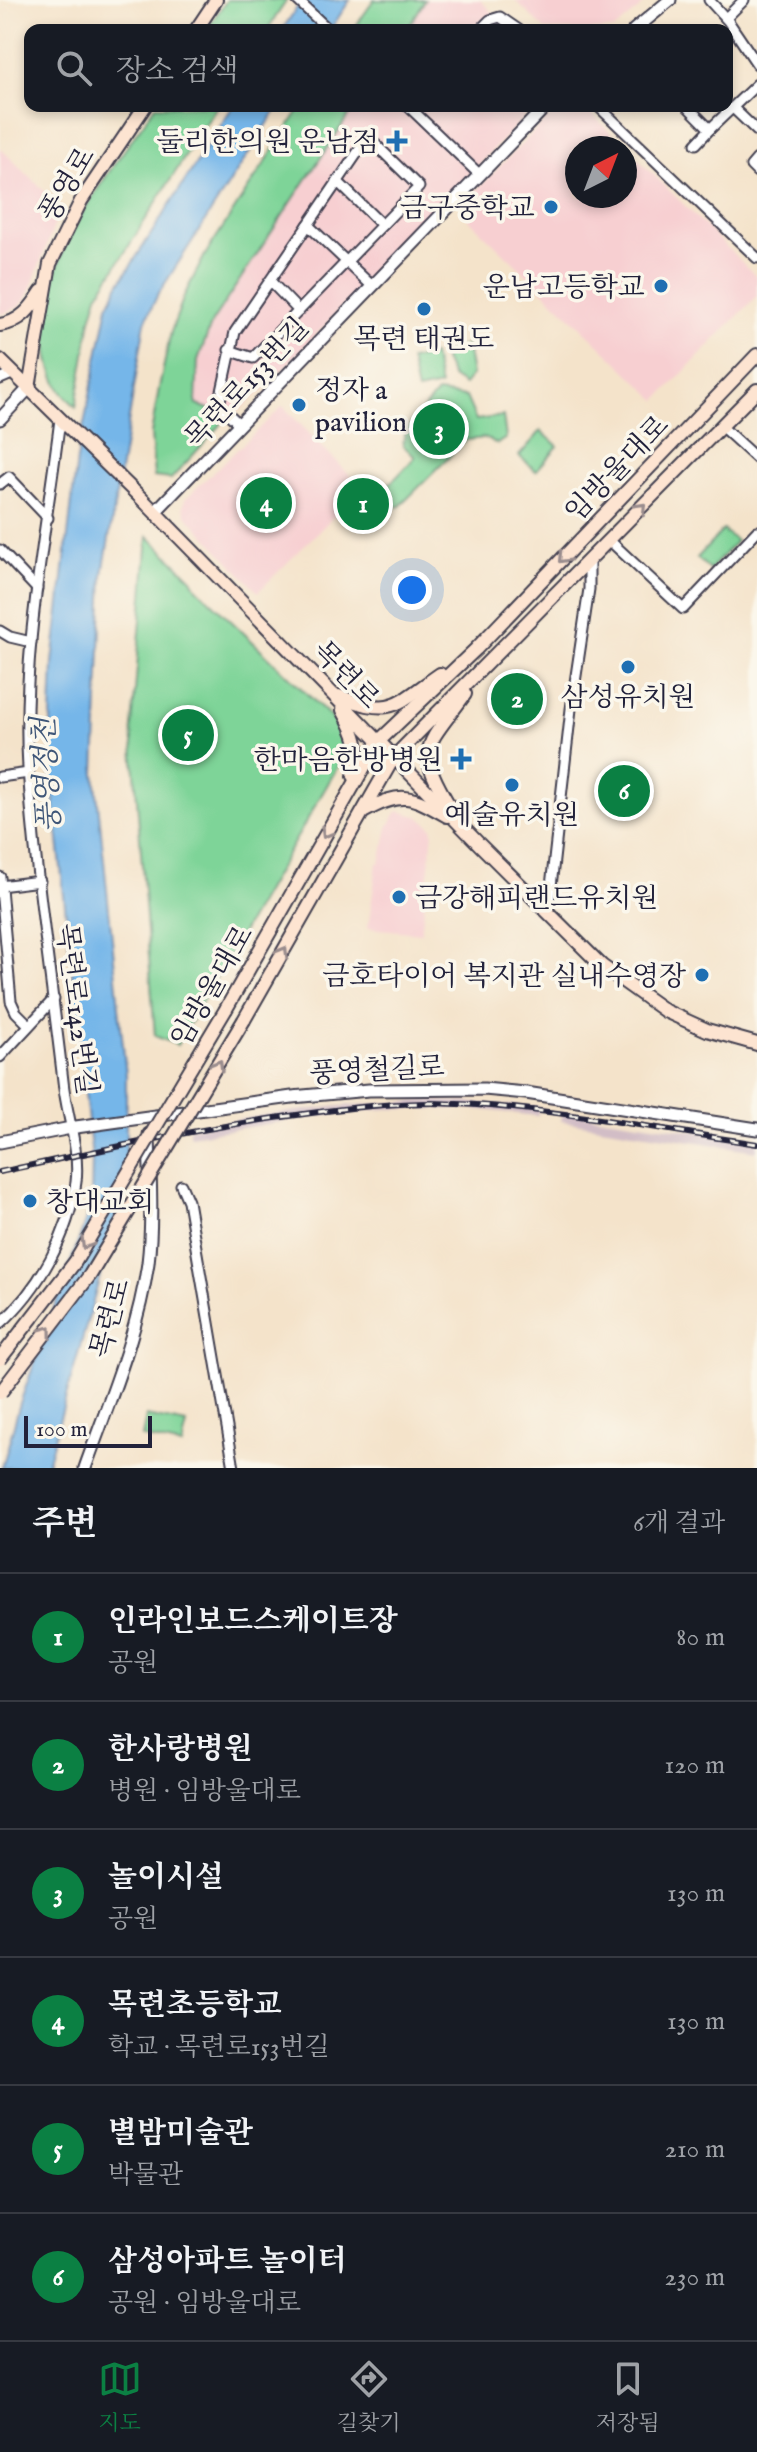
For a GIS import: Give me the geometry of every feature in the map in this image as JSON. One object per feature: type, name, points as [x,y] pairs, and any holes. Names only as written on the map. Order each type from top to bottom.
[{"type":"main road","points":[[200,24],[216,0]]},
{"type":"main road","name":"풍영로","points":[[29,388],[50,264],[74,213],[141,112]]},
{"type":"main road","points":[[0,325],[21,318],[34,304],[45,284]]},
{"type":"main road","name":"임방울대로","points":[[0,1359],[75,1262],[226,1009],[379,741],[476,649],[755,356]]},
{"type":"main road","name":"목련로","points":[[0,360],[155,512],[602,966],[647,1000],[686,1022],[757,1044]]},
{"type":"main road","name":"임방울대로","points":[[0,1393],[90,1275],[244,1020],[394,757],[757,390]]},
{"type":"main road","points":[[333,694],[371,707],[392,706],[476,649],[488,663],[428,749],[429,769],[460,824]]},
{"type":"main road","points":[[333,694],[354,731],[359,749],[347,797]]},
{"type":"main road","points":[[362,812],[392,797],[407,797],[419,800],[460,824]]},
{"type":"street","points":[[297,0],[323,24]]},
{"type":"street","points":[[641,24],[670,0]]},
{"type":"street","points":[[709,0],[730,24]]},
{"type":"street","points":[[726,18],[744,0]]},
{"type":"street","points":[[486,24],[500,17],[510,24]]},
{"type":"street","points":[[733,28],[757,64]]},
{"type":"street","points":[[733,104],[757,84]]},
{"type":"street","points":[[414,112],[480,175]]},
{"type":"street","name":"목련로153번길","points":[[155,512],[540,112]]},
{"type":"street","points":[[604,112],[757,258]]},
{"type":"street","points":[[693,112],[710,129]]},
{"type":"street","points":[[696,144],[724,112]]},
{"type":"street","points":[[731,112],[757,131]]},
{"type":"street","name":"목련로153번길","points":[[229,350],[253,358],[419,187],[375,144],[367,142],[337,181]]},
{"type":"street","points":[[757,159],[751,166],[757,172]]},
{"type":"street","points":[[239,424],[219,405],[235,332],[337,181],[382,225]]},
{"type":"street","points":[[308,225],[371,285]]},
{"type":"street","points":[[270,281],[299,311]]},
{"type":"street","points":[[0,379],[14,373]]},
{"type":"street","points":[[0,419],[29,388]]},
{"type":"street","name":"목련로142번길","points":[[0,1324],[35,1285],[63,1230],[76,1174],[73,1128],[40,881],[29,773],[26,703],[37,589],[63,422]]},
{"type":"street","points":[[721,426],[757,459]]},
{"type":"street","points":[[0,484],[9,477],[48,518]]},
{"type":"street","points":[[609,540],[683,609],[757,531]]},
{"type":"street","points":[[0,550],[37,589]]},
{"type":"street","name":"임방울대로","points":[[548,913],[571,709],[589,589],[589,560]]},
{"type":"street","points":[[0,631],[31,642]]},
{"type":"street","points":[[0,777],[29,773]]},
{"type":"street","points":[[0,877],[11,1001],[16,1012],[29,1025]]},
{"type":"street","points":[[0,886],[40,881]]},
{"type":"street","points":[[0,1057],[54,999]]},
{"type":"street","name":"풍영철길로","points":[[151,1122],[206,1116],[213,1109],[292,1097],[369,1090],[484,1089],[757,1129]]},
{"type":"street","points":[[0,1142],[73,1128],[151,1122]]},
{"type":"street","name":"목련로","points":[[85,1468],[137,1317],[148,1263],[151,1122]]},
{"type":"street","points":[[181,1185],[188,1201],[234,1468]]},
{"type":"shaded area","points":[[425,0],[480,0],[504,24],[411,24]]},
{"type":"shaded area","points":[[515,0],[649,0],[621,24],[539,24]]},
{"type":"shaded area","points":[[351,112],[529,112],[263,390],[220,426],[222,422],[210,409],[197,405],[196,401],[198,360],[212,322]]},
{"type":"shaded area","points":[[553,112],[590,112],[614,136],[565,136],[565,208],[637,208],[637,158],[757,277],[757,296],[657,400],[461,212],[465,202]]},
{"type":"shaded area","points":[[0,148],[61,207],[28,296],[19,307],[2,314],[0,313]]},
{"type":"shaded area","points":[[283,406],[362,488],[258,592],[186,515],[183,507],[185,499]]},
{"type":"shaded area","name":"금강해피랜드유치원","points":[[399,811],[420,817],[432,827],[421,933],[368,928],[377,863],[380,862],[388,828]]},
{"type":"shaded area","points":[[429,1100],[539,1107],[538,1116],[473,1109],[387,1109],[339,1113],[190,1136],[189,1133],[189,1128],[265,1115]]},
{"type":"shaded area","points":[[563,1112],[757,1140],[757,1151],[561,1121]]},
{"type":"green space","points":[[227,0],[287,0],[271,24],[210,24]]},
{"type":"green space","points":[[374,0],[425,0],[411,24],[357,24]]},
{"type":"green space","points":[[151,112],[213,112],[98,295],[76,407],[63,394],[52,370],[48,349],[48,305],[67,242],[104,179]]},
{"type":"green space","points":[[298,112],[351,112],[212,322],[198,360],[196,401],[197,405],[217,415],[222,422],[220,426],[171,479],[154,477],[151,434],[171,332],[184,296],[205,255]]},
{"type":"green space","points":[[467,345],[472,375],[464,385],[452,377],[444,360],[447,351]]},
{"type":"green space","points":[[433,355],[440,386],[417,391],[410,360]]},
{"type":"green space","points":[[437,393],[466,397],[476,420],[503,416],[506,438],[497,444],[485,438],[466,440],[400,506],[355,518],[349,506],[365,492],[373,492],[387,485],[415,457],[403,445],[405,431]]},
{"type":"green space","points":[[541,431],[558,446],[536,471],[519,456]]},
{"type":"green space","points":[[723,530],[736,541],[710,570],[697,558]]},
{"type":"green space","points":[[148,536],[192,579],[197,588],[332,718],[347,740],[344,756],[177,1045],[155,1036],[132,727]]},
{"type":"green space","points":[[146,1416],[187,1424],[182,1446],[142,1437]]},
{"type":"water","points":[[302,0],[350,0],[334,24],[286,24]]},
{"type":"water","points":[[229,112],[275,112],[157,296],[145,322],[103,574],[95,773],[126,1075],[126,1156],[117,1216],[46,1468],[2,1468],[20,1403],[91,1205],[92,1159],[51,774],[51,715],[53,662],[77,459],[108,306]]},
{"type":"railway","points":[[0,1172],[228,1125],[416,1103],[513,1108],[757,1144]]},
{"type":"place","name":"둘리한의원 운남점","points":[[397,141]]},
{"type":"place","name":"금구중학교","points":[[551,207]]},
{"type":"place","name":"운남고등학교","points":[[661,286]]},
{"type":"place","name":"목련 태권도","points":[[424,309]]},
{"type":"place","name":"정자 a pavilion","points":[[299,405]]},
{"type":"place","name":"놀이시설","points":[[439,429]]},
{"type":"place","name":"목련초등학교","points":[[266,503]]},
{"type":"place","name":"인라인보드스케이트장","points":[[363,504]]},
{"type":"place","name":"삼성유치원","points":[[628,667]]},
{"type":"place","name":"한사랑병원","points":[[517,699]]},
{"type":"place","name":"별밤미술관","points":[[188,735]]},
{"type":"place","name":"한마음한방병원","points":[[461,759]]},
{"type":"place","name":"예술유치원","points":[[512,785]]},
{"type":"place","name":"삼성아파트 놀이터","points":[[624,791]]},
{"type":"place","name":"금강해피랜드유치원","points":[[399,897]]},
{"type":"place","name":"금호타이어 복지관 실내수영장","points":[[702,975]]},
{"type":"place","name":"창대교회","points":[[30,1201]]},
{"type":"water label","name":"풍영정천","points":[[46,775]]}]
